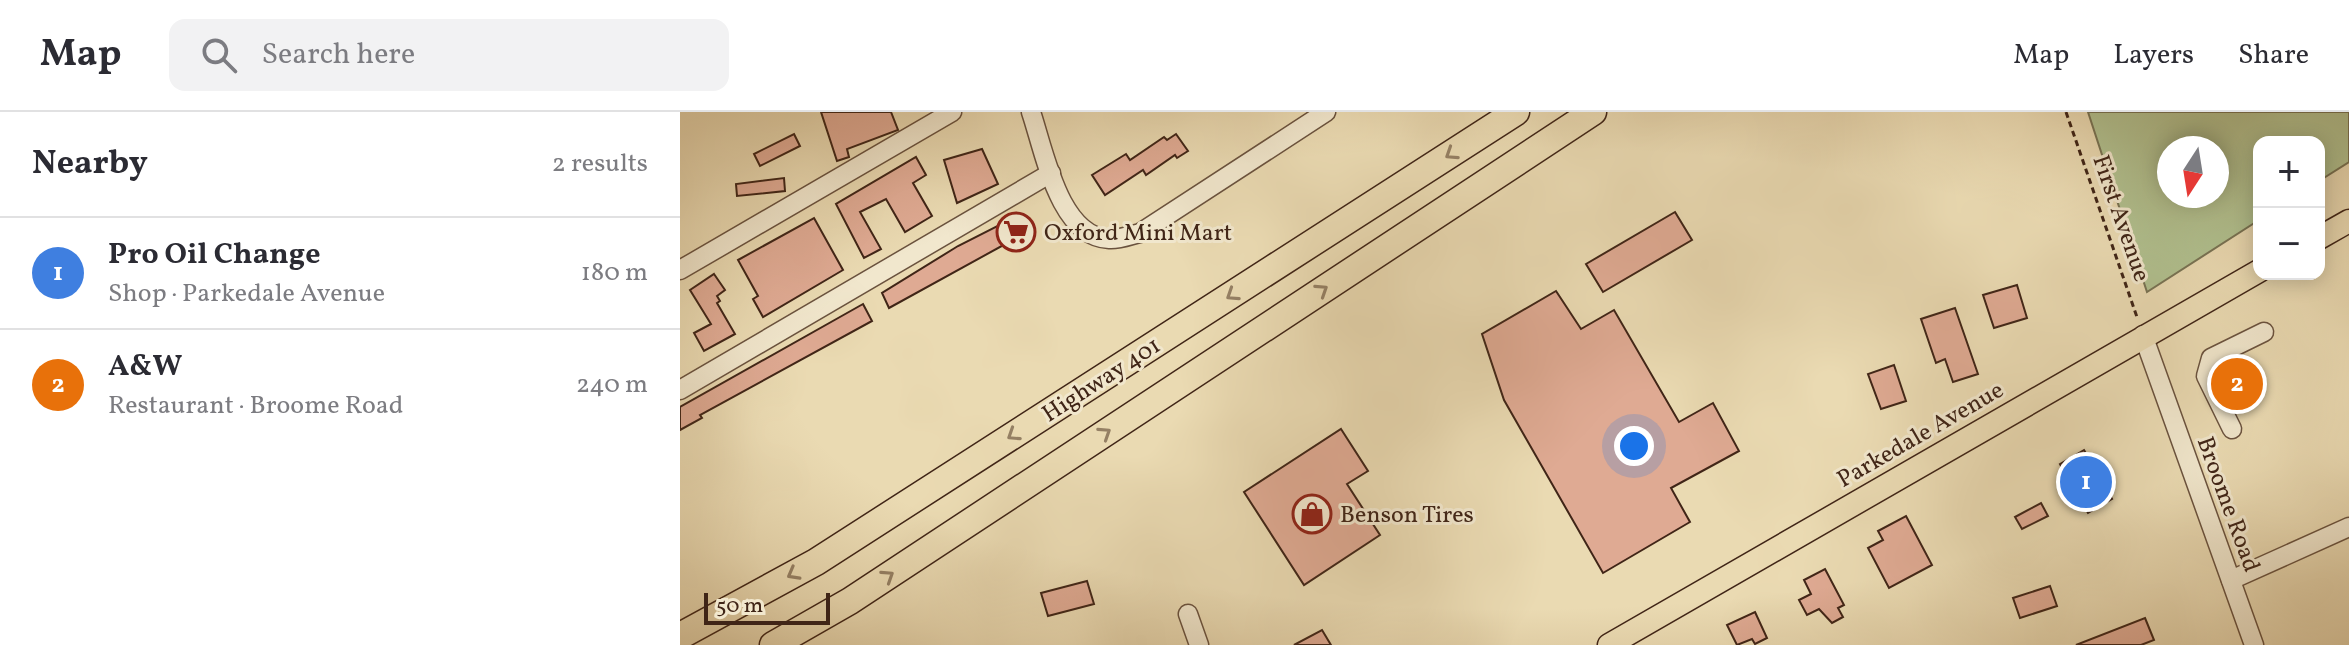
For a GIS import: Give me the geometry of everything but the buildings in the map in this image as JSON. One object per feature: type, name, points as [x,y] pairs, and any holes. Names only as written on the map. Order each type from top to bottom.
[{"type":"highway","name":"Highway 401","points":[[680,636],[816,562],[1516,112]]},
{"type":"highway","name":"Highway 401","points":[[773,645],[850,601],[1593,112]]},
{"type":"main road","points":[[2325,235],[2349,221]]},
{"type":"main road","name":"Parkedale Avenue","points":[[1609,645],[2253,274]]},
{"type":"street","points":[[680,270],[952,112]]},
{"type":"street","points":[[1031,112],[1061,204],[1082,229],[1108,239],[1140,233],[1326,112]]},
{"type":"street","points":[[680,390],[1051,173]]},
{"type":"street","points":[[2232,429],[2206,376],[2211,358],[2264,332]]},
{"type":"street","name":"Broome Road","points":[[2143,335],[2254,645]]},
{"type":"street","points":[[2231,580],[2349,527]]},
{"type":"street","points":[[1188,614],[1199,645]]},
{"type":"path","name":"First Avenue","points":[[2066,112],[2143,335]]},
{"type":"green space","points":[[2088,112],[2349,112],[2349,162],[2325,177],[2325,136],[2253,136],[2253,224],[2147,292]]},
{"type":"place","name":"Oxford Mini Mart","points":[[1016,232]]},
{"type":"place","name":"A&W","points":[[2237,384]]},
{"type":"place","name":"Pro Oil Change","points":[[2086,482]]},
{"type":"place","name":"Benson Tires","points":[[1312,514]]}]
